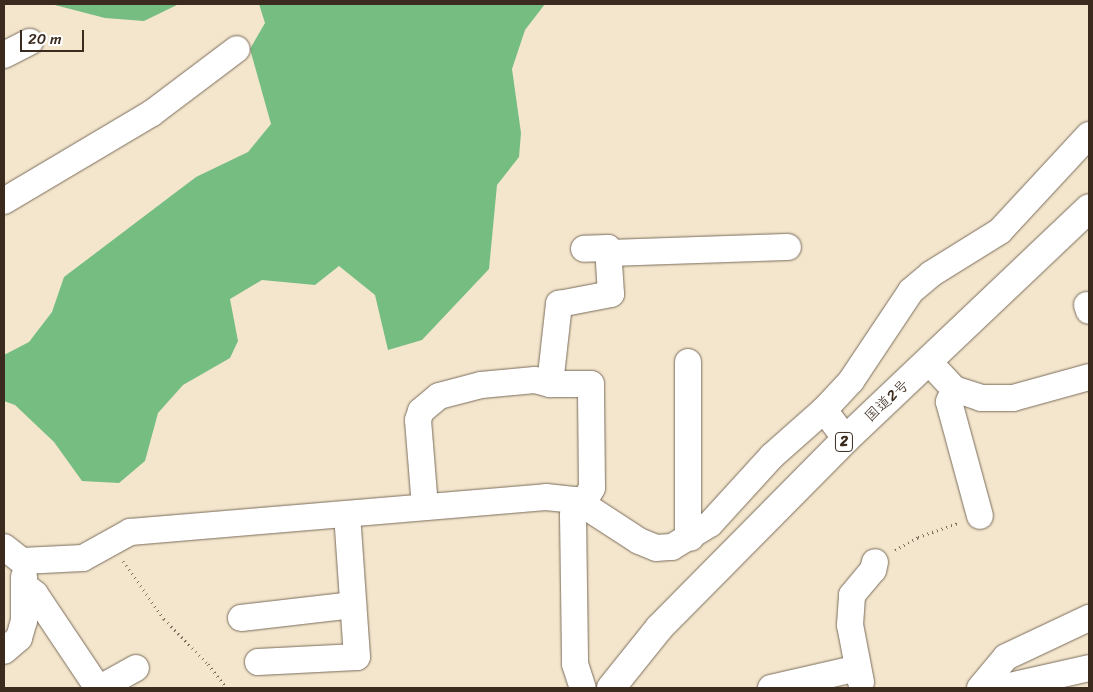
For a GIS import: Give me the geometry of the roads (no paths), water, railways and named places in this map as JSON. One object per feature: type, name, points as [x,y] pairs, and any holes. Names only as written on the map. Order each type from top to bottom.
[{"type":"highway","name":"国道2号","points":[[611,688],[659,628],[846,439],[1089,208]]},
{"type":"street","points":[[4,55],[30,42]]},
{"type":"street","points":[[4,202],[152,113],[237,49]]},
{"type":"street","points":[[4,651],[19,638],[22,630],[25,586],[13,554],[83,558],[130,532],[546,497],[580,502],[640,541],[656,548],[672,547],[691,538],[710,524],[772,456],[824,410],[851,381],[911,291],[930,274],[1000,232],[1089,135]]},
{"type":"street","points":[[550,384],[559,304],[611,294],[596,251],[788,247]]},
{"type":"street","points":[[688,362],[688,529],[691,538]]},
{"type":"street","points":[[929,362],[954,389],[980,398],[1013,398],[1089,377]]},
{"type":"street","points":[[426,507],[418,420],[421,411],[439,396],[481,386],[535,380],[550,384],[591,384],[592,488],[580,502],[573,515],[575,664],[582,688]]},
{"type":"street","points":[[954,389],[948,402],[980,516]]},
{"type":"street","points":[[824,410],[846,439]]},
{"type":"street","points":[[258,662],[357,657],[348,514]]},
{"type":"street","points":[[771,688],[859,675],[850,625],[852,595],[873,570],[875,562]]},
{"type":"street","points":[[25,586],[35,594],[99,688],[136,668]]},
{"type":"street","points":[[241,618],[354,605]]},
{"type":"street","points":[[980,688],[1006,657],[1089,618]]},
{"type":"street","points":[[1001,688],[1089,668]]}]
